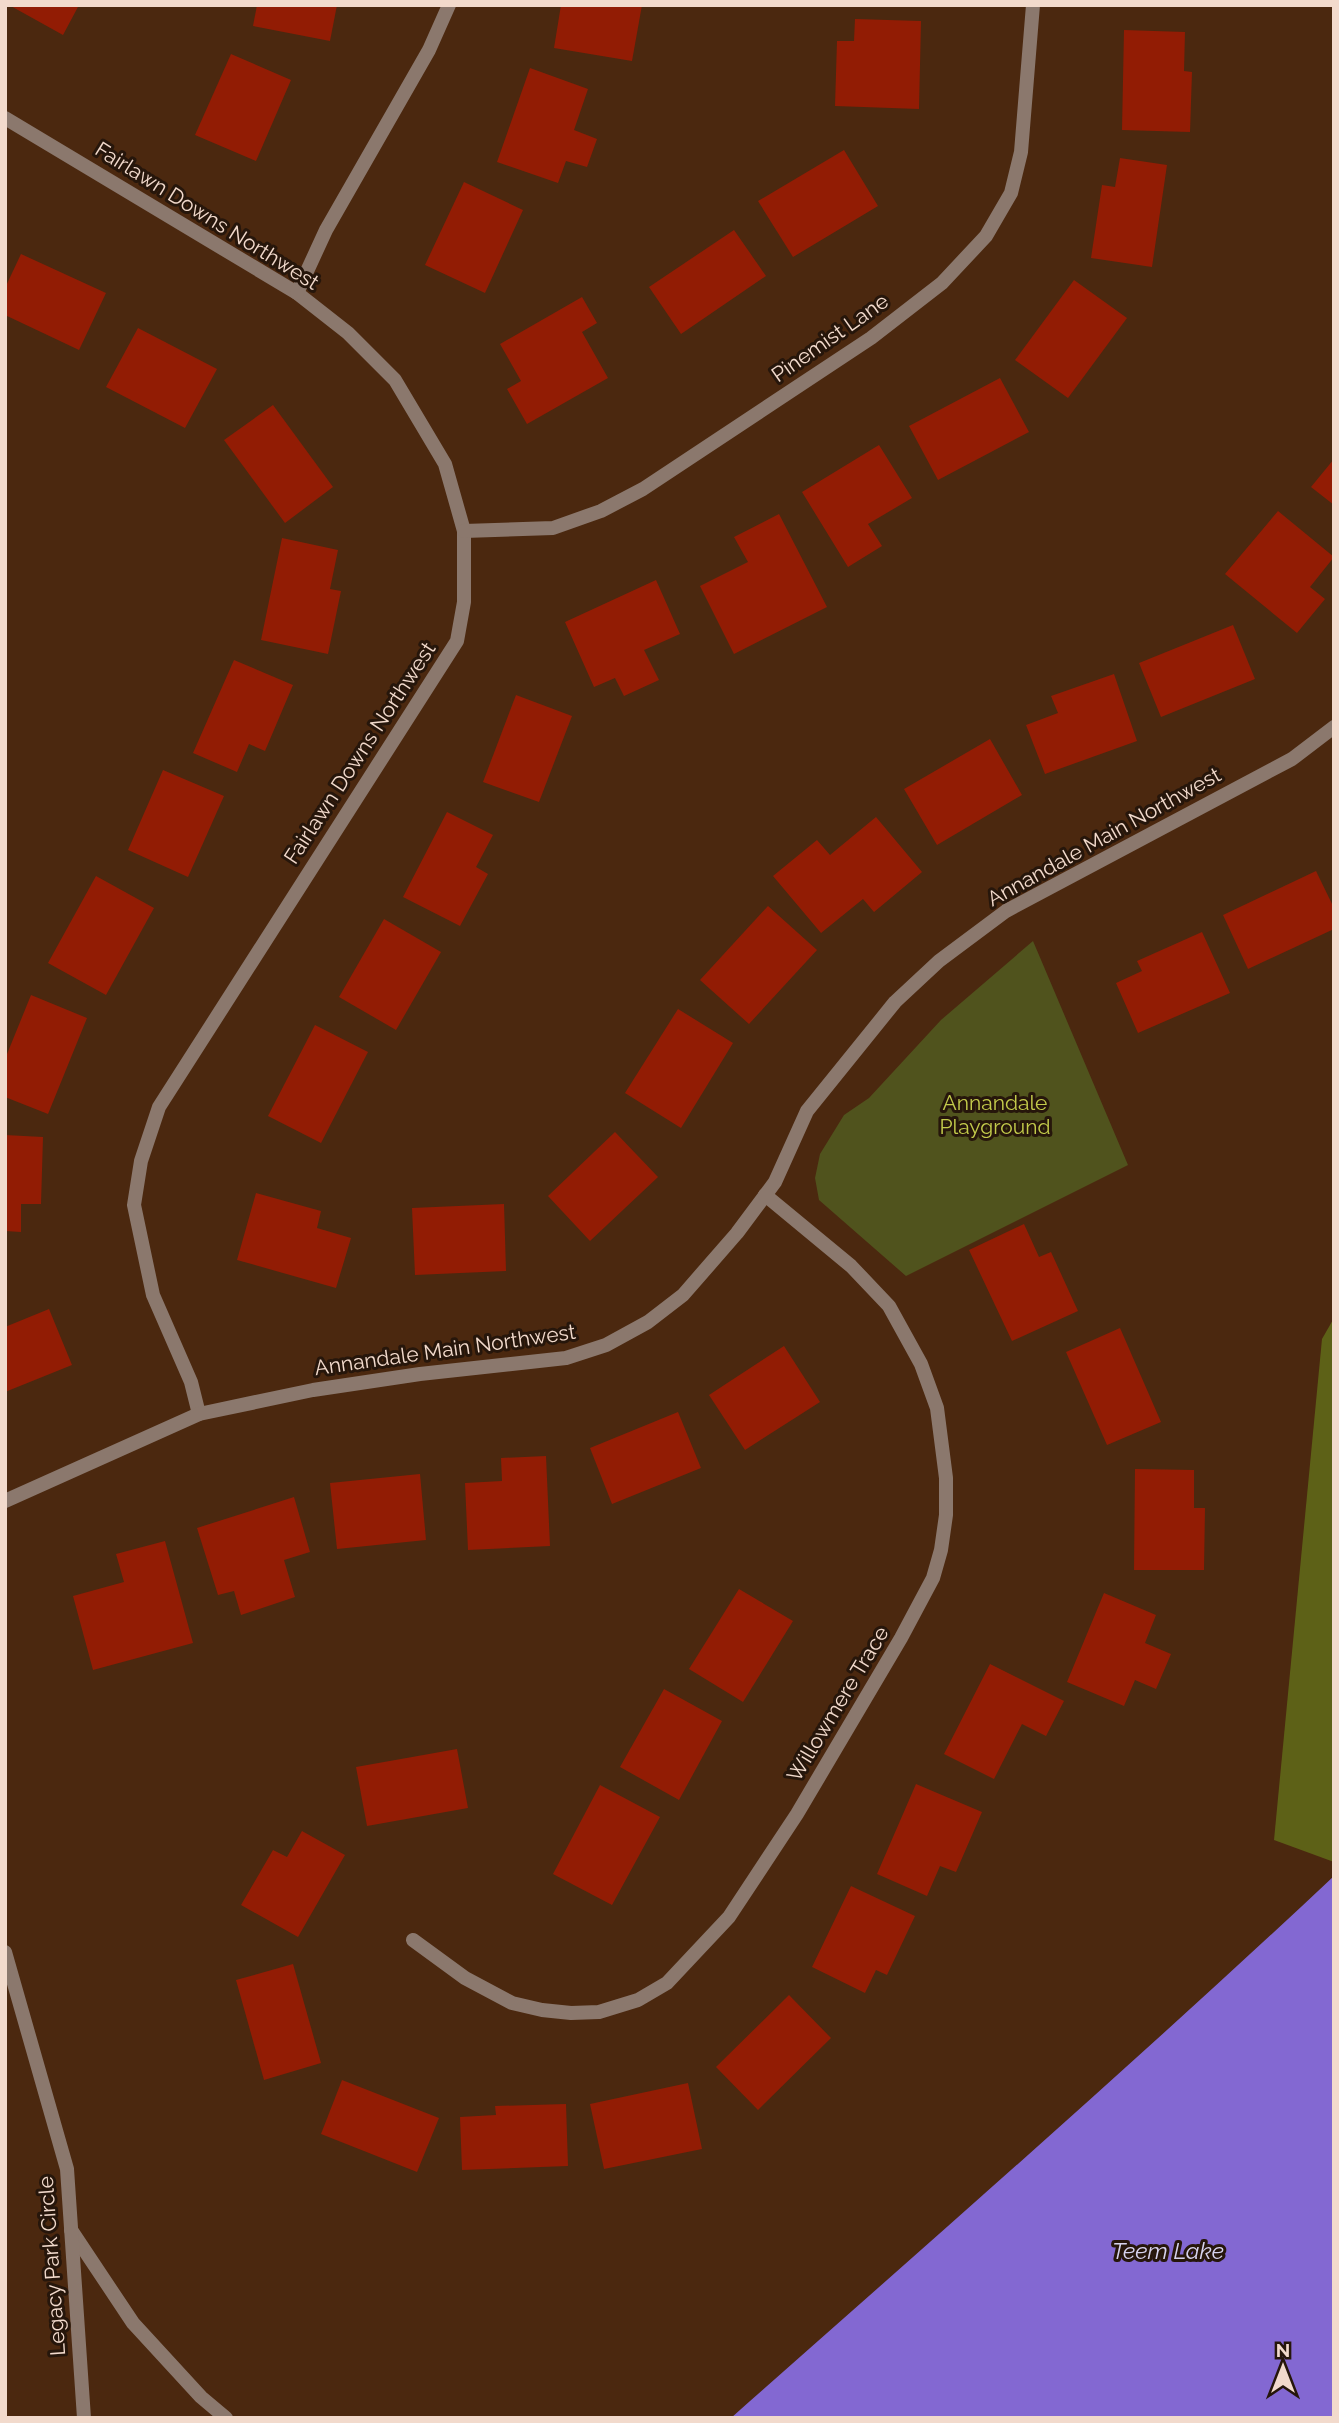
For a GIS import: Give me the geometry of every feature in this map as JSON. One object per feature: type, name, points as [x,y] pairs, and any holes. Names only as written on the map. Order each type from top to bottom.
[{"type":"street","points":[[297,293],[326,230],[429,50],[449,5]]},
{"type":"street","name":"Pinemist Lane","points":[[464,531],[552,528],[601,510],[643,489],[871,338],[942,283],[986,236],[1012,193],[1021,152],[1033,5]]},
{"type":"street","name":"Fairlawn Downs Northwest","points":[[5,118],[297,293],[348,333],[395,380],[445,464],[464,531],[464,602],[457,641],[159,1107],[141,1161],[134,1205],[153,1295],[191,1382],[199,1414]]},
{"type":"street","name":"Annandale Main Northwest","points":[[5,1501],[199,1414],[313,1390],[406,1376],[566,1358],[606,1345],[648,1322],[683,1295],[737,1233],[775,1182],[807,1111],[895,1002],[939,961],[1006,911],[1292,759],[1334,727]]},
{"type":"street","name":"Willowmere Trace","points":[[414,1940],[465,1978],[512,2003],[542,2011],[599,2012],[638,2000],[667,1983],[729,1917],[790,1825],[901,1638],[933,1578],[941,1550],[946,1515],[947,1478],[937,1408],[921,1364],[890,1306],[851,1266],[765,1195]]},
{"type":"street","name":"Legacy Park Circle","points":[[5,1952],[67,2169],[84,2418]]},
{"type":"street","points":[[71,2230],[133,2323],[201,2397],[226,2418]]},
{"type":"green space","name":"Annandale Playground","points":[[1033,941],[1128,1165],[906,1276],[819,1200],[815,1178],[820,1154],[844,1115],[869,1098],[941,1020]]},
{"type":"shaded area","points":[[1334,1318],[1334,1862],[1274,1840],[1322,1339]]},
{"type":"water","name":"Teem Lake","points":[[1334,1876],[1334,2418],[731,2418],[1110,2082]]},
{"type":"building","points":[[9,5],[79,5],[63,35]]},
{"type":"building","points":[[257,5],[337,5],[330,41],[253,26]]},
{"type":"building","points":[[561,5],[642,5],[632,61],[554,48]]},
{"type":"building","points":[[855,19],[921,21],[919,109],[835,106],[837,41],[854,41]]},
{"type":"building","points":[[1124,30],[1185,32],[1184,71],[1192,72],[1190,132],[1122,130]]},
{"type":"building","points":[[231,54],[291,80],[256,161],[195,135]]},
{"type":"building","points":[[530,68],[588,89],[574,130],[597,139],[587,167],[566,161],[558,183],[497,162]]},
{"type":"building","points":[[844,150],[878,206],[793,257],[758,201]]},
{"type":"building","points":[[1120,158],[1167,165],[1152,267],[1091,258],[1102,185],[1115,187]]},
{"type":"building","points":[[464,182],[523,210],[485,293],[425,265]]},
{"type":"building","points":[[734,230],[766,276],[681,334],[649,287]]},
{"type":"building","points":[[21,254],[106,293],[79,350],[5,315],[5,288]]},
{"type":"building","points":[[1074,280],[1127,318],[1068,398],[1015,360]]},
{"type":"building","points":[[582,297],[597,323],[582,332],[608,378],[527,424],[507,389],[521,381],[500,344]]},
{"type":"building","points":[[138,328],[217,369],[185,428],[106,387]]},
{"type":"building","points":[[1000,378],[1029,432],[938,480],[909,426]]},
{"type":"building","points":[[273,405],[333,487],[285,523],[224,440]]},
{"type":"building","points":[[879,445],[912,498],[868,524],[882,546],[848,567],[802,492]]},
{"type":"building","points":[[1334,459],[1334,505],[1311,487]]},
{"type":"building","points":[[1278,511],[1334,557],[1310,587],[1325,599],[1297,633],[1225,574]]},
{"type":"building","points":[[779,514],[827,607],[734,654],[700,586],[748,562],[734,537]]},
{"type":"building","points":[[282,538],[338,550],[330,589],[341,591],[328,654],[261,640]]},
{"type":"building","points":[[656,580],[680,634],[644,650],[659,680],[624,696],[615,678],[594,687],[565,622]]},
{"type":"building","points":[[1233,625],[1255,679],[1161,717],[1139,663]]},
{"type":"building","points":[[234,660],[293,685],[265,751],[249,744],[237,772],[193,753]]},
{"type":"building","points":[[1114,674],[1137,741],[1045,774],[1026,725],[1058,713],[1051,696]]},
{"type":"building","points":[[516,695],[572,716],[539,802],[483,782]]},
{"type":"building","points":[[990,739],[1022,795],[937,845],[904,789]]},
{"type":"building","points":[[163,770],[224,796],[188,877],[128,850]]},
{"type":"building","points":[[447,812],[493,835],[476,867],[488,874],[460,926],[403,897]]},
{"type":"building","points":[[876,817],[922,872],[874,912],[863,899],[821,933],[773,876],[817,840],[830,855]]},
{"type":"building","points":[[1316,871],[1334,908],[1334,929],[1248,969],[1223,915]]},
{"type":"building","points":[[96,876],[154,908],[106,995],[48,963]]},
{"type":"building","points":[[768,906],[817,950],[749,1024],[700,980]]},
{"type":"building","points":[[384,919],[441,952],[396,1030],[339,997]]},
{"type":"building","points":[[1202,932],[1230,993],[1138,1033],[1116,983],[1142,971],[1137,961]]},
{"type":"building","points":[[31,995],[87,1018],[48,1114],[5,1097],[5,1059]]},
{"type":"building","points":[[678,1009],[733,1043],[681,1128],[625,1093]]},
{"type":"building","points":[[315,1025],[368,1052],[321,1143],[268,1116]]},
{"type":"building","points":[[615,1132],[658,1177],[590,1241],[548,1196]]},
{"type":"building","points":[[5,1135],[43,1137],[41,1204],[21,1204],[21,1232],[5,1231]]},
{"type":"building","points":[[256,1193],[321,1211],[317,1228],[351,1238],[336,1288],[237,1260]]},
{"type":"building","points":[[504,1204],[506,1271],[415,1275],[412,1208]]},
{"type":"building","points":[[1024,1224],[1039,1257],[1051,1252],[1078,1311],[1012,1341],[969,1250]]},
{"type":"building","points":[[49,1309],[72,1365],[5,1392],[5,1327]]},
{"type":"building","points":[[1120,1328],[1161,1422],[1107,1445],[1066,1352]]},
{"type":"building","points":[[784,1346],[820,1402],[745,1450],[709,1395]]},
{"type":"building","points":[[678,1412],[701,1468],[612,1504],[590,1448]]},
{"type":"building","points":[[546,1456],[550,1546],[468,1550],[465,1483],[502,1481],[501,1458]]},
{"type":"building","points":[[1135,1469],[1194,1470],[1194,1508],[1205,1508],[1204,1570],[1134,1570]]},
{"type":"building","points":[[420,1474],[426,1540],[337,1549],[330,1483]]},
{"type":"building","points":[[294,1497],[310,1552],[284,1560],[295,1597],[241,1615],[234,1591],[218,1595],[197,1528]]},
{"type":"building","points":[[165,1541],[193,1643],[93,1670],[73,1596],[124,1582],[116,1554]]},
{"type":"building","points":[[739,1589],[793,1621],[743,1702],[689,1669]]},
{"type":"building","points":[[1104,1593],[1156,1615],[1145,1643],[1171,1654],[1156,1689],[1135,1680],[1124,1706],[1067,1682]]},
{"type":"building","points":[[990,1664],[1064,1701],[1046,1736],[1022,1724],[994,1779],[944,1754]]},
{"type":"building","points":[[664,1689],[722,1721],[679,1800],[620,1767]]},
{"type":"building","points":[[457,1749],[468,1808],[367,1826],[356,1767]]},
{"type":"building","points":[[916,1784],[982,1812],[956,1872],[940,1866],[927,1896],[877,1874]]},
{"type":"building","points":[[600,1785],[660,1817],[612,1905],[553,1874]]},
{"type":"building","points":[[302,1831],[345,1855],[298,1937],[241,1905],[273,1850],[287,1857]]},
{"type":"building","points":[[851,1886],[915,1916],[887,1975],[876,1970],[865,1993],[812,1967]]},
{"type":"building","points":[[293,1964],[321,2063],[264,2080],[236,1980]]},
{"type":"building","points":[[789,1995],[831,2038],[758,2110],[716,2067]]},
{"type":"building","points":[[342,2080],[439,2118],[417,2172],[321,2134]]},
{"type":"building","points":[[688,2083],[702,2149],[604,2169],[590,2104]]},
{"type":"building","points":[[566,2104],[568,2166],[462,2170],[460,2117],[496,2115],[495,2106]]}]
